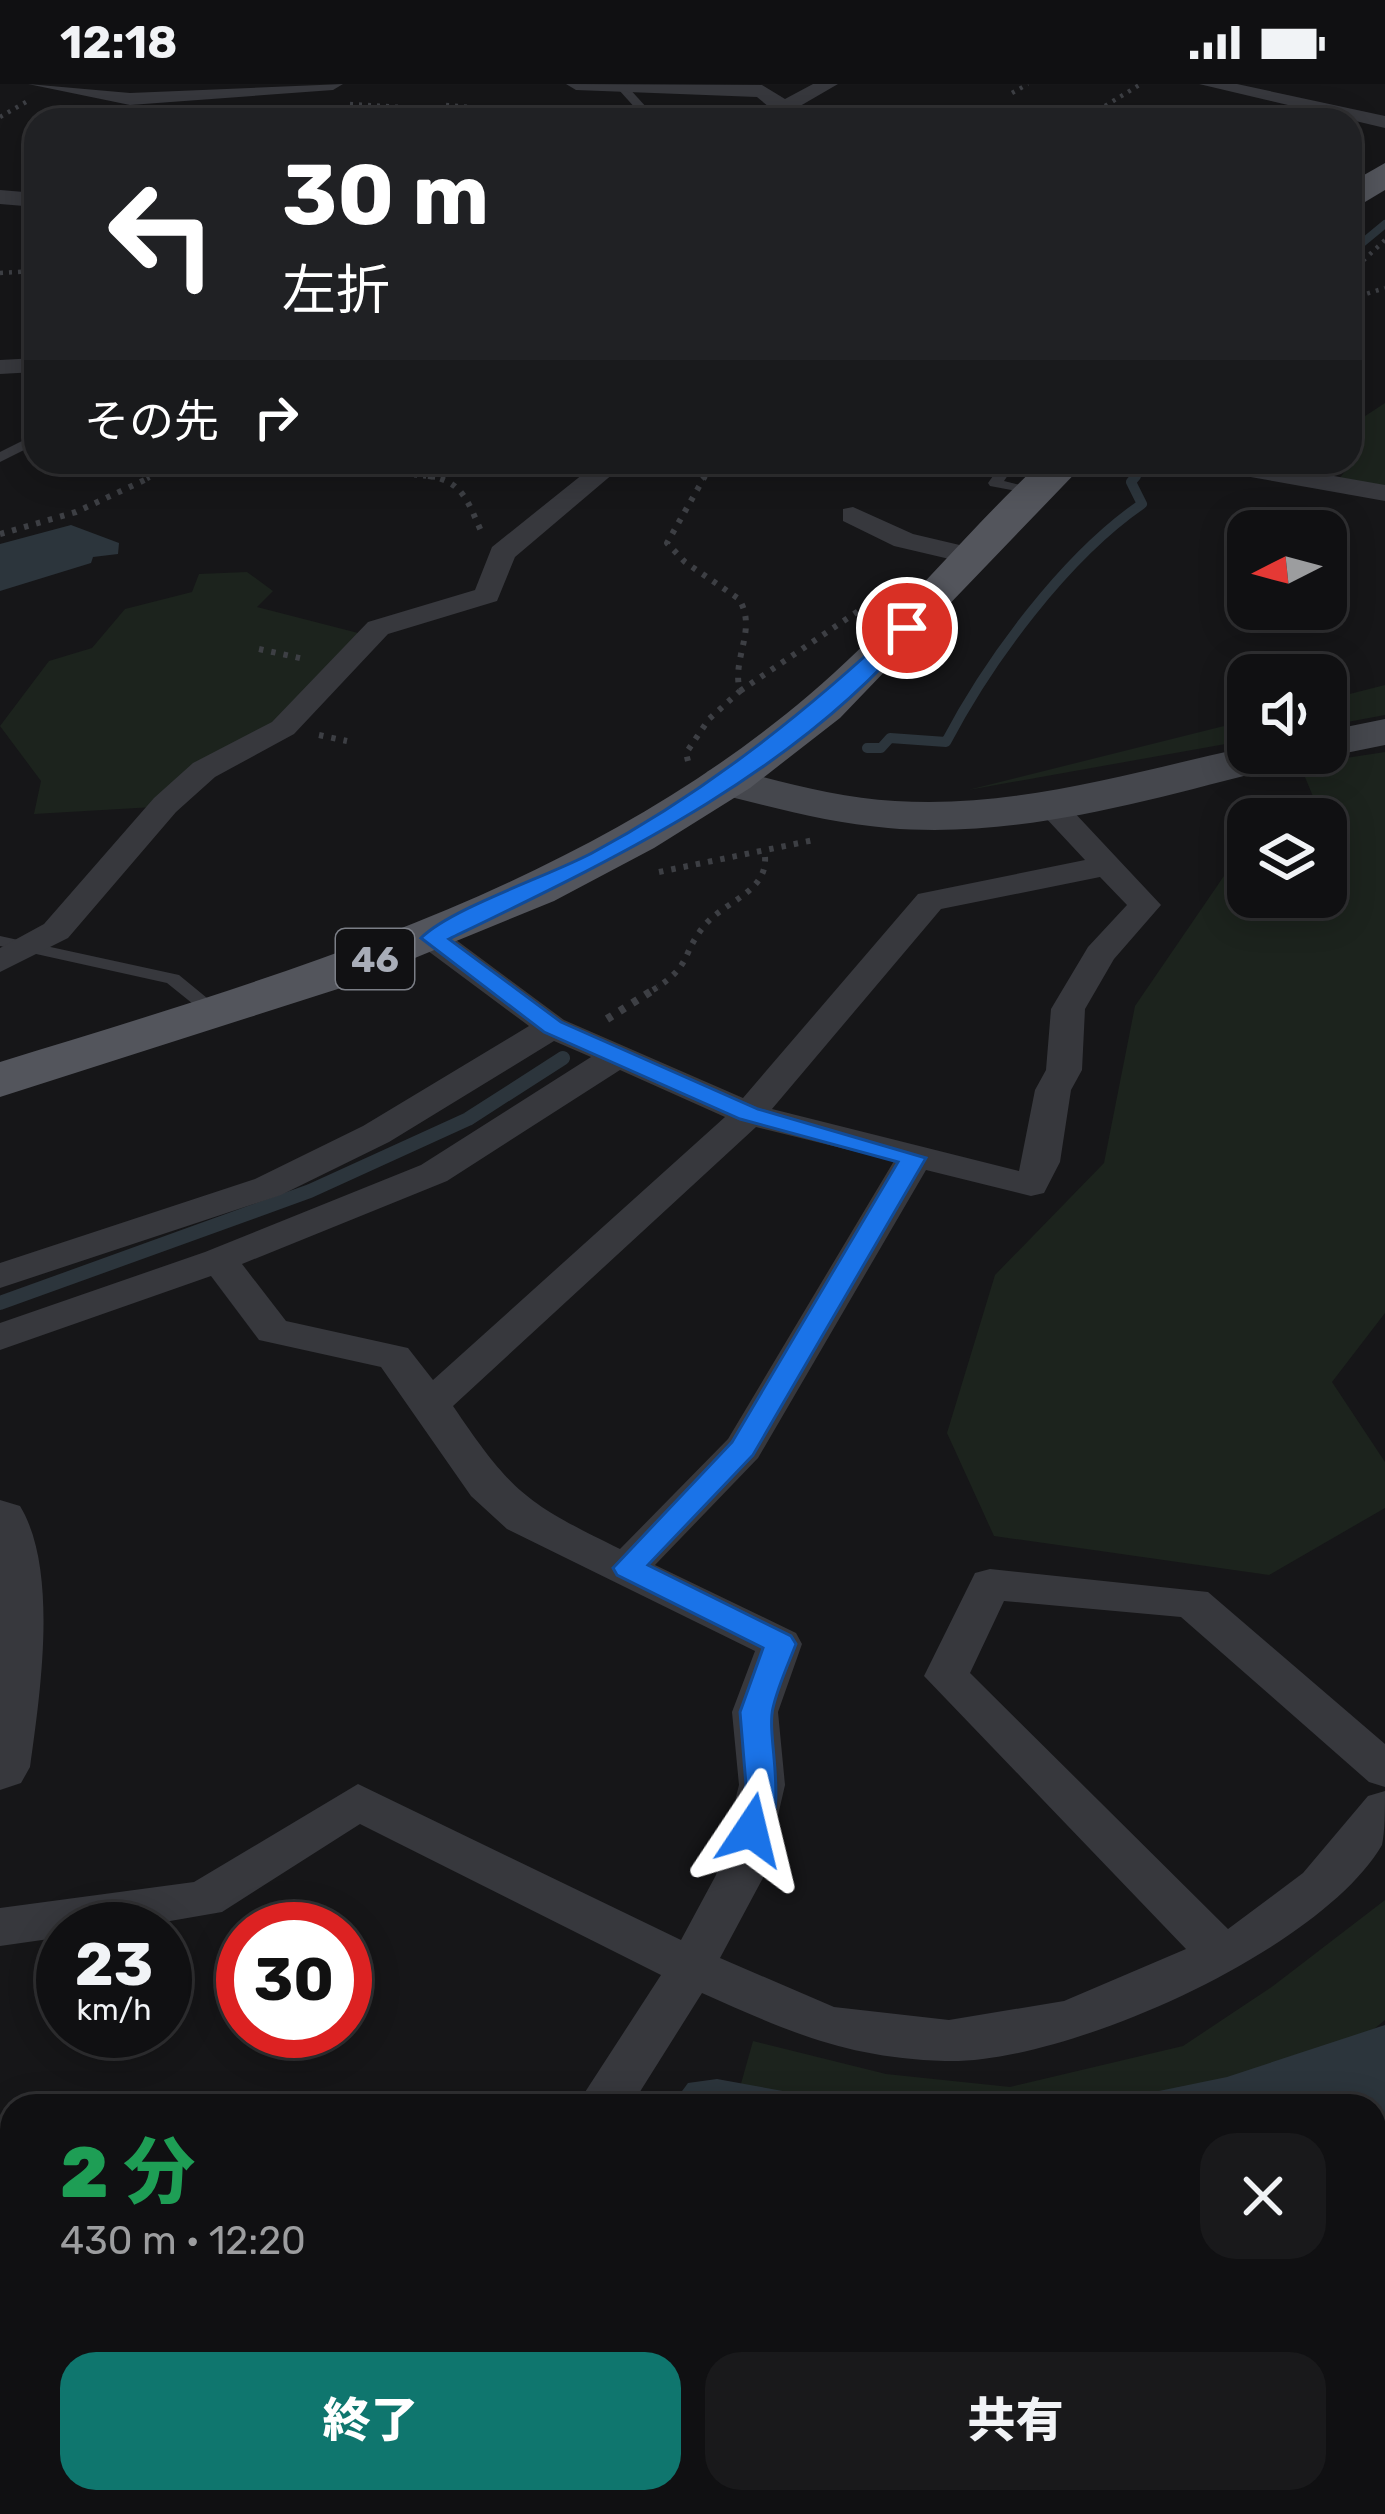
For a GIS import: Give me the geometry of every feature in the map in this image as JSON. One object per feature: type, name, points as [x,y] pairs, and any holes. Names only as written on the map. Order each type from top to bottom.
[{"type":"main road","name":"46","points":[[0,1080],[432,938],[602,857],[728,778],[821,709],[975,557],[1035,474]]},
{"type":"main road","points":[[1347,740],[1385,732]]},
{"type":"main road","points":[[728,778],[859,812],[916,816],[1046,801],[1227,764]]},
{"type":"street","points":[[55,86],[108,99],[333,84]]},
{"type":"street","points":[[577,84],[765,88],[781,106]]},
{"type":"street","points":[[778,108],[828,84]]},
{"type":"street","points":[[1209,84],[1254,104],[1283,108]]},
{"type":"street","points":[[1254,104],[1283,84]]},
{"type":"street","points":[[0,962],[15,944],[56,931],[100,874],[204,770],[283,728],[378,628],[487,595],[502,554],[599,474]]},
{"type":"street","points":[[1278,474],[1385,493]]},
{"type":"street","points":[[853,515],[914,543],[975,557]]},
{"type":"street","points":[[432,938],[584,1041],[749,1114],[1031,1185],[1042,1162],[1053,1090],[1064,1070],[1068,1009],[1100,954],[1145,905],[1112,865],[1046,801]]},
{"type":"street","points":[[431,1404],[749,1114],[930,901],[1112,865]]},
{"type":"street","points":[[0,1336],[219,1259],[434,1172],[584,1041]]},
{"type":"street","points":[[0,1276],[268,1187],[584,1041]]},
{"type":"street","points":[[628,1568],[743,1448],[914,1158]]},
{"type":"street","points":[[219,1259],[273,1331],[394,1357],[486,1486],[522,1520],[780,1644],[755,1712],[762,1785],[740,1876],[693,1968],[610,2094]]},
{"type":"street","points":[[0,1519],[13,1593],[9,1710],[0,1767]]},
{"type":"street","points":[[1223,1955],[946,1676],[990,1584],[1193,1603],[1385,1770]]},
{"type":"street","points":[[0,1928],[205,1899],[358,1802],[693,1968],[829,2027],[949,2041],[1070,2020],[1223,1955],[1320,1886],[1385,1809]]},
{"type":"lane","points":[[623,88],[641,108]]},
{"type":"lane","points":[[15,944],[173,979],[215,1012]]},
{"type":"path","points":[[1012,93],[1028,84]]},
{"type":"path","points":[[1102,108],[1141,84]]},
{"type":"path","points":[[344,104],[375,108]]},
{"type":"path","points":[[451,108],[471,104],[500,108]]},
{"type":"path","points":[[1362,262],[1385,240]]},
{"type":"path","points":[[0,534],[76,512],[149,474]]},
{"type":"path","points":[[410,474],[447,478],[464,492],[483,538],[517,542]]},
{"type":"path","points":[[707,474],[697,483],[667,544],[674,556],[727,590],[746,610],[735,681],[740,691]]},
{"type":"path","points":[[728,778],[687,761],[686,753],[709,719],[740,691],[874,600]]},
{"type":"path","points":[[646,874],[830,837]]},
{"type":"path","points":[[584,1041],[628,1003],[682,972],[704,926],[757,884],[766,865],[764,850]]},
{"type":"shaded area","points":[[1385,403],[1385,496],[1335,484],[1343,474],[1362,474],[1362,418]]},
{"type":"shaded area","points":[[71,525],[119,543],[118,554],[93,557],[91,563],[0,591],[0,544]]},
{"type":"shaded area","points":[[247,572],[273,591],[257,607],[362,634],[304,721],[154,807],[34,814],[41,781],[0,726],[49,661],[92,648],[125,609],[192,592],[199,574]]},
{"type":"shaded area","points":[[1385,685],[1385,715],[1347,722],[1347,695]]},
{"type":"shaded area","points":[[1227,725],[1227,744],[968,790]]},
{"type":"shaded area","points":[[1385,752],[1385,1313],[1332,1382],[1385,1462],[1385,1508],[1269,1575],[994,1536],[947,1433],[995,1275],[1104,1163],[1135,1006],[1226,873],[1227,918],[1347,918],[1347,798],[1314,798],[1304,774],[1347,774],[1347,758]]},
{"type":"shaded area","points":[[1385,1900],[1385,2020],[1306,2085],[1245,2094],[738,2094],[753,2041],[886,2074],[1010,2087],[1183,2046],[1273,1986]]},
{"type":"shaded area","points":[[1385,2025],[1385,2094],[1144,2094],[1227,2077]]},
{"type":"shaded area","points":[[717,2079],[799,2094],[680,2094],[688,2083]]},
{"type":"waterway","points":[[1362,243],[1385,224]]},
{"type":"waterway","points":[[1133,479],[1137,474]]},
{"type":"waterway","points":[[867,748],[881,748],[890,738],[946,742],[1031,612],[1085,552],[1142,504],[1131,482],[1136,476]]},
{"type":"waterway","points":[[0,1303],[310,1191],[468,1119],[563,1058]]},
{"type":"route","points":[[751,1830],[762,1785],[755,1712],[780,1644],[628,1568],[743,1448],[914,1158],[749,1114],[552,1027],[432,938],[602,857],[724,781],[821,709],[907,628]]}]
